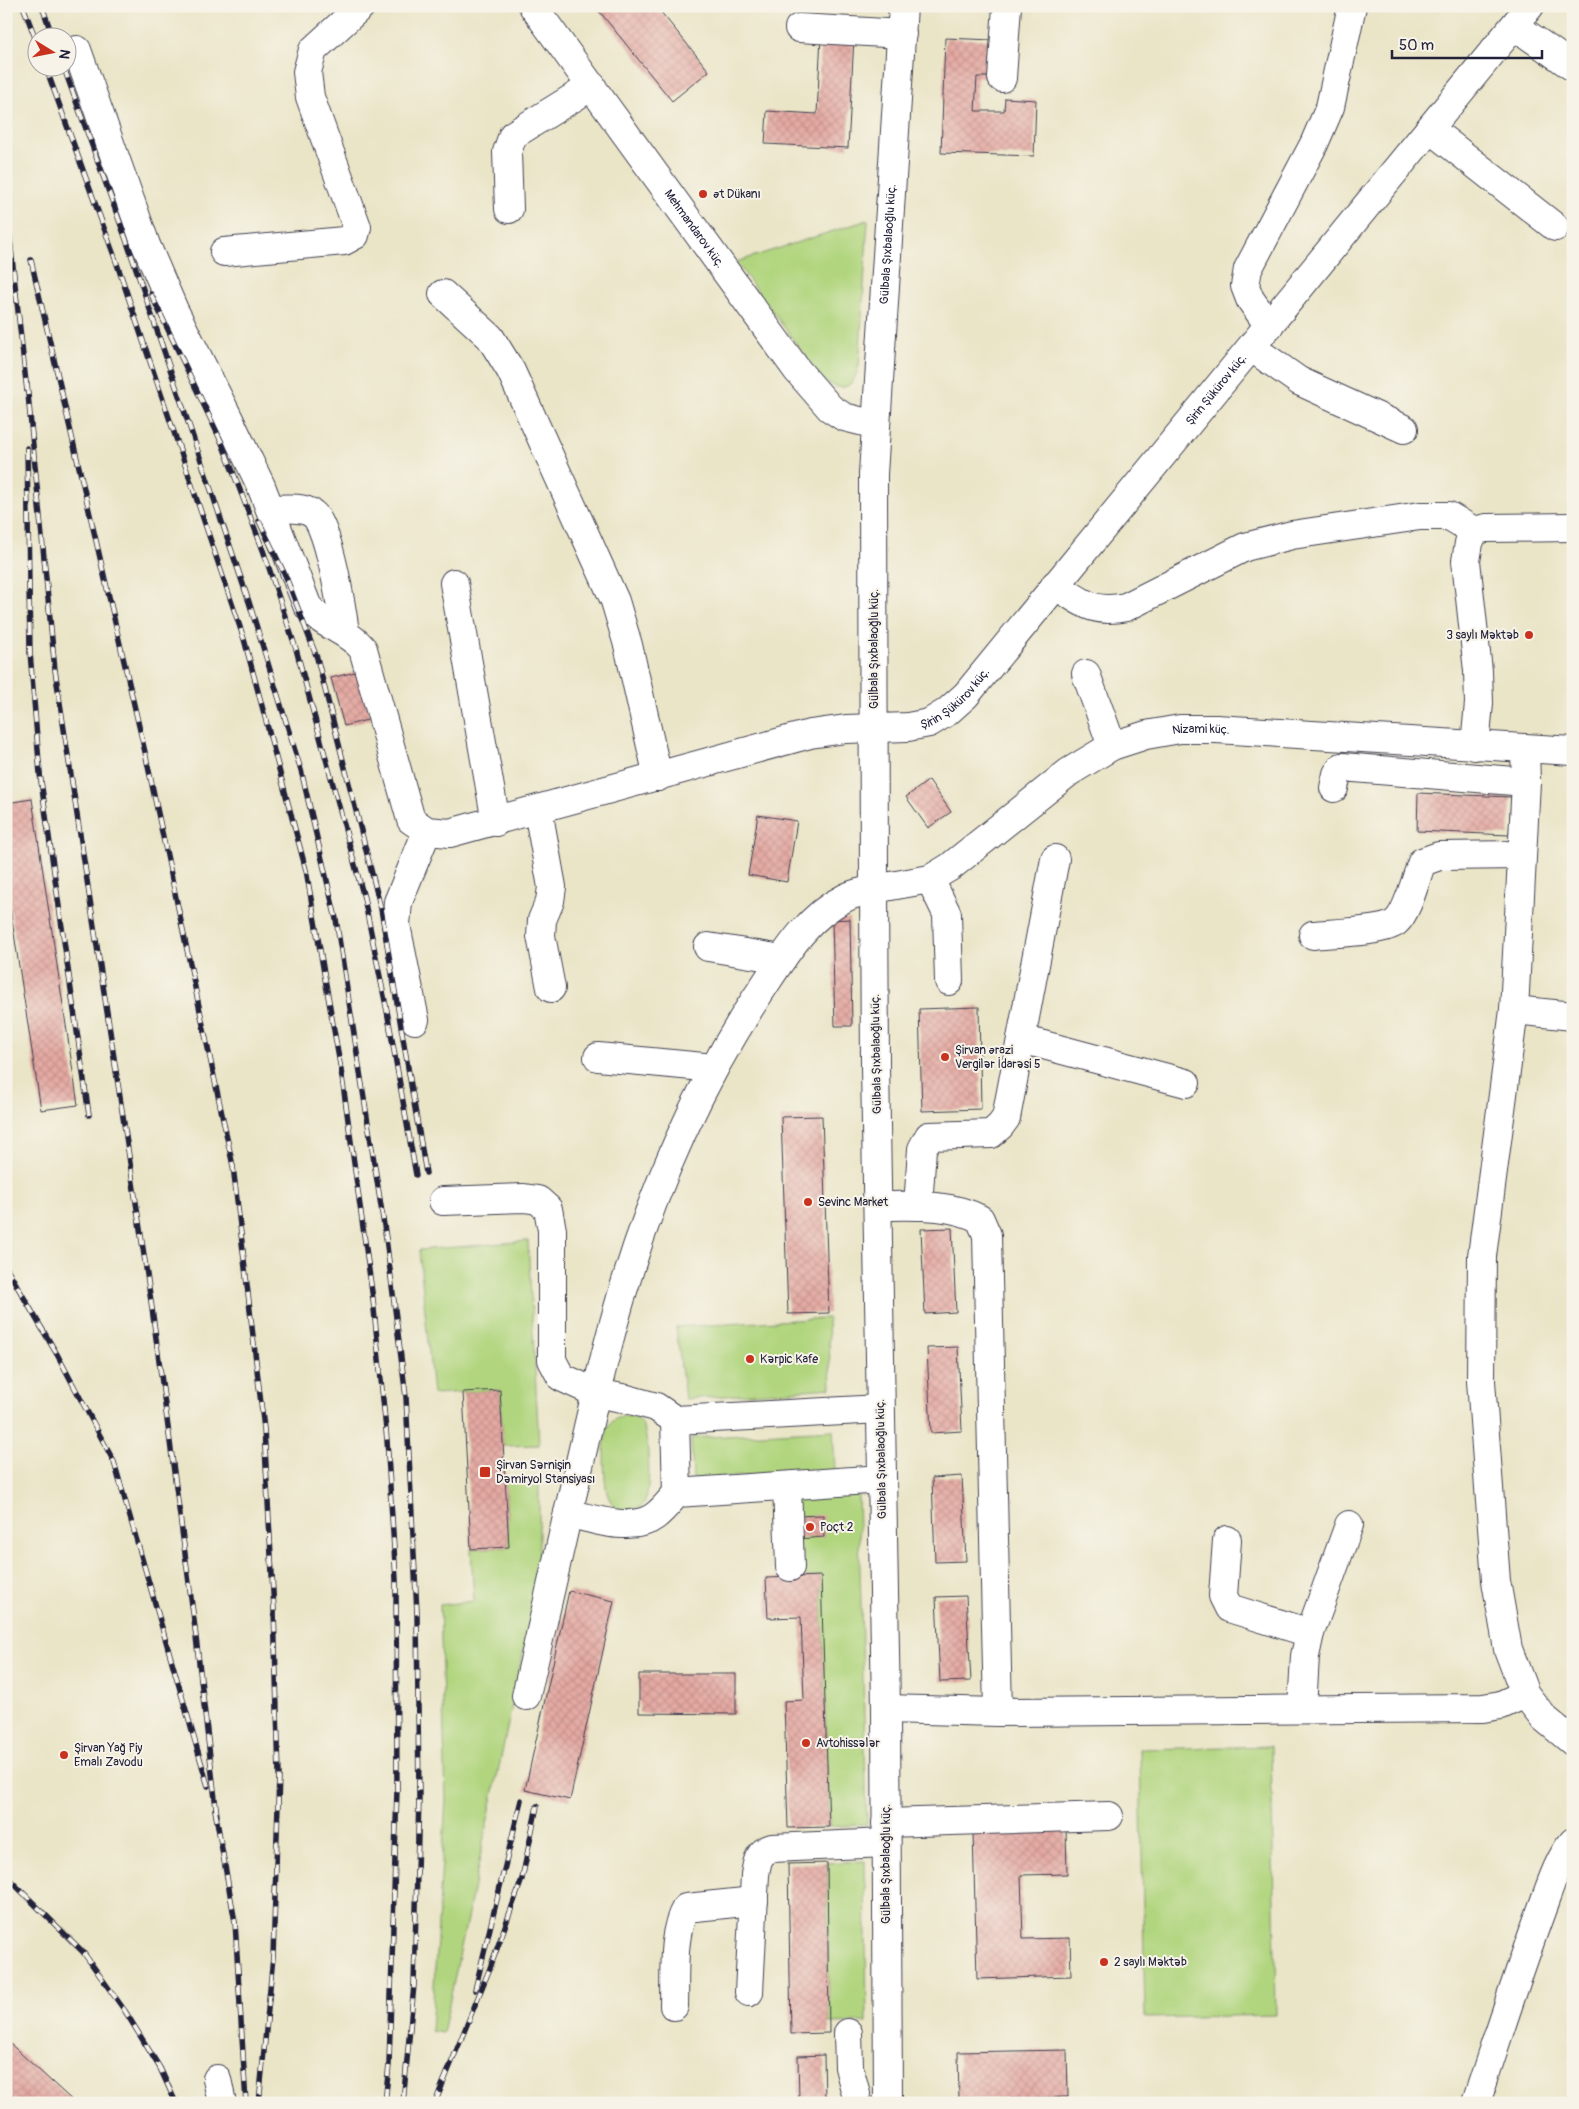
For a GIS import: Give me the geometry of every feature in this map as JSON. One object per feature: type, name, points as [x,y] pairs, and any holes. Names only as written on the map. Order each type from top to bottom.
[{"type":"street","points":[[224,252],[344,241],[355,235],[357,227],[310,97],[308,72],[313,50],[360,6]]},
{"type":"street","name":"Mehmandarov küç.","points":[[533,6],[797,370],[830,408],[844,417],[876,425]]},
{"type":"street","name":"Gülbala Şıxbalaoğlu küç.","points":[[888,2098],[886,1709],[880,1409],[879,1206],[875,1066],[873,474],[903,6]]},
{"type":"street","points":[[1002,78],[1007,6]]},
{"type":"street","points":[[1269,326],[1250,299],[1245,286],[1248,269],[1314,144],[1330,107],[1352,6]]},
{"type":"street","points":[[1523,16],[1573,67]]},
{"type":"street","name":"Şirin Şükürov küç.","points":[[427,831],[450,833],[496,822],[810,734],[846,729],[908,727],[928,723],[947,712],[966,695],[1523,16]]},
{"type":"street","points":[[798,28],[902,34]]},
{"type":"street","points":[[78,53],[146,245],[174,310],[228,414],[270,509],[307,605],[314,616],[345,632],[363,649],[411,820],[427,831],[398,902],[396,925],[415,1020]]},
{"type":"street","points":[[509,209],[507,152],[513,135],[592,86]]},
{"type":"street","points":[[1430,129],[1555,227]]},
{"type":"street","points":[[443,294],[490,337],[512,371],[615,601],[628,645],[658,777]]},
{"type":"street","points":[[1252,348],[1299,381],[1404,429]]},
{"type":"street","points":[[270,509],[301,510],[313,514],[319,522],[335,571],[345,632]]},
{"type":"street","points":[[1055,585],[1090,607],[1108,611],[1126,607],[1246,546],[1292,535],[1420,516],[1449,516],[1474,530],[1486,528],[1573,527]]},
{"type":"street","points":[[1474,530],[1469,543],[1466,561],[1478,671],[1479,703],[1474,746]]},
{"type":"street","points":[[454,583],[496,822]]},
{"type":"street","points":[[1086,674],[1112,746]]},
{"type":"street","name":"Nizami küç.","points":[[526,1696],[613,1325],[643,1232],[670,1162],[714,1068],[734,1033],[782,959],[806,927],[827,909],[846,897],[874,889],[930,879],[950,867],[1070,772],[1112,746],[1154,733],[1180,729],[1216,728],[1573,752]]},
{"type":"street","points":[[1525,748],[1526,782],[1514,1010],[1482,1256],[1480,1381],[1496,1581],[1508,1649],[1525,1694],[1544,1718],[1573,1742]]},
{"type":"street","points":[[1334,788],[1337,774],[1342,767],[1526,782]]},
{"type":"street","points":[[538,810],[552,887],[550,900],[542,920],[541,936],[551,988]]},
{"type":"street","points":[[1313,935],[1385,928],[1396,922],[1404,912],[1422,862],[1439,856],[1521,855]]},
{"type":"street","points":[[918,1206],[922,1149],[929,1136],[991,1134],[1006,1118],[1055,859]]},
{"type":"street","points":[[930,879],[947,914],[949,981]]},
{"type":"street","points":[[708,947],[782,959]]},
{"type":"street","points":[[1514,1010],[1573,1016]]},
{"type":"street","points":[[1021,1039],[1186,1084]]},
{"type":"street","points":[[598,1057],[714,1068]]},
{"type":"street","points":[[443,1201],[524,1198],[538,1200],[548,1209],[552,1230],[552,1360],[560,1377],[596,1393],[656,1407],[675,1420],[880,1409]]},
{"type":"street","points":[[879,1206],[918,1206],[965,1210],[980,1219],[987,1235],[998,1712]]},
{"type":"street","points":[[675,1420],[677,1494]]},
{"type":"street","points":[[568,1514],[607,1523],[632,1524],[654,1517],[677,1494],[882,1479]]},
{"type":"street","points":[[787,1486],[790,1567]]},
{"type":"street","points":[[1302,1709],[1305,1656],[1310,1633],[1349,1525]]},
{"type":"street","points":[[1227,1540],[1223,1596],[1228,1608],[1310,1633]]},
{"type":"street","points":[[886,1709],[998,1712],[1482,1708],[1501,1704],[1525,1694]]},
{"type":"street","points":[[749,1992],[758,1858],[764,1850],[886,1833],[1109,1816]]},
{"type":"street","points":[[1476,2103],[1518,1974],[1553,1881],[1568,1847],[1573,1842]]},
{"type":"street","points":[[674,2006],[677,1932],[686,1908],[754,1901]]},
{"type":"street","points":[[848,2033],[850,2099],[888,2098]]},
{"type":"green space","points":[[868,220],[859,366],[850,384],[836,387],[823,380],[736,262]]},
{"type":"green space","points":[[528,1241],[539,1445],[503,1446],[500,1390],[433,1394],[419,1250]]},
{"type":"green space","points":[[828,1318],[831,1388],[685,1399],[676,1327]]},
{"type":"green space","points":[[630,1415],[640,1421],[644,1430],[649,1476],[644,1503],[630,1511],[624,1511],[615,1507],[608,1495],[605,1478],[604,1449],[606,1432],[612,1421]]},
{"type":"green space","points":[[833,1430],[835,1471],[693,1479],[691,1438]]},
{"type":"green space","points":[[539,1478],[539,1577],[443,2033],[431,2031],[446,1800],[440,1605],[474,1601],[471,1549],[509,1547],[505,1480]]},
{"type":"green space","points":[[858,1495],[867,1824],[829,1827],[821,1576],[799,1577],[795,1497]]},
{"type":"green space","points":[[1271,1746],[1276,2015],[1145,2018],[1140,1749]]},
{"type":"green space","points":[[865,1861],[867,2022],[829,2023],[827,1863]]},
{"type":"building","points":[[595,6],[656,6],[709,71],[672,101]]},
{"type":"building","points":[[794,6],[820,6],[820,9],[794,8]]},
{"type":"building","points":[[821,36],[854,38],[848,148],[765,144],[767,111],[817,114]]},
{"type":"building","points":[[945,38],[993,40],[991,77],[977,77],[975,111],[1004,111],[1005,98],[1036,100],[1034,156],[941,153]]},
{"type":"building","points":[[359,671],[371,719],[344,726],[331,678]]},
{"type":"building","points":[[929,780],[951,812],[928,828],[906,797]]},
{"type":"building","points":[[1418,793],[1511,797],[1509,835],[1417,831]]},
{"type":"building","points":[[32,799],[78,1105],[41,1110],[6,881],[6,803]]},
{"type":"building","points":[[758,815],[797,821],[787,882],[748,875]]},
{"type":"building","points":[[850,919],[852,1026],[835,1026],[832,920]]},
{"type":"building","points":[[979,1007],[981,1109],[922,1111],[919,1009]]},
{"type":"building","points":[[822,1116],[829,1313],[788,1314],[781,1117]]},
{"type":"building","points":[[952,1228],[956,1312],[925,1314],[921,1229]]},
{"type":"building","points":[[958,1347],[962,1431],[931,1433],[927,1348]]},
{"type":"building","points":[[500,1390],[509,1547],[471,1549],[463,1392]]},
{"type":"building","points":[[962,1476],[966,1561],[935,1562],[932,1478]]},
{"type":"building","points":[[823,1515],[824,1537],[798,1539],[796,1516]]},
{"type":"building","points":[[821,1576],[829,1827],[788,1828],[784,1701],[804,1700],[801,1617],[768,1618],[766,1578]]},
{"type":"building","points":[[569,1591],[614,1601],[570,1800],[525,1790]]},
{"type":"building","points":[[966,1596],[971,1681],[940,1682],[936,1597]]},
{"type":"building","points":[[639,1674],[736,1674],[736,1714],[639,1713]]},
{"type":"building","points":[[1066,1829],[1067,1874],[1021,1875],[1023,1939],[1070,1938],[1071,1976],[977,1979],[973,1832]]},
{"type":"building","points":[[827,1863],[829,2033],[791,2034],[788,1864]]},
{"type":"building","points":[[6,2040],[75,2103],[6,2103]]},
{"type":"building","points":[[1067,2050],[1068,2097],[959,2100],[958,2052]]},
{"type":"building","points":[[824,2055],[825,2099],[799,2100],[798,2056]]},
{"type":"railway","points":[[23,6],[31,28]]},
{"type":"railway","points":[[42,6],[50,28]]},
{"type":"railway","points":[[50,78],[116,261],[244,639],[306,870],[341,1070],[373,1299],[387,1440],[396,1579],[397,1789],[389,2065],[385,2103]]},
{"type":"railway","points":[[68,78],[127,242],[249,602],[301,770],[336,919],[386,1238],[406,1397],[417,1613],[419,1797],[414,1985],[403,2103]]},
{"type":"railway","points":[[6,204],[27,391]]},
{"type":"railway","points":[[31,260],[145,752],[233,1166],[264,1429],[274,1610],[279,1775],[273,1957],[259,2103]]},
{"type":"railway","points":[[151,294],[222,443],[263,550],[296,649],[364,898],[387,1011],[416,1175]]},
{"type":"railway","points":[[27,384],[55,670],[151,1301],[194,1620],[217,1816]]},
{"type":"railway","points":[[27,448],[30,652],[40,774],[89,1115]]},
{"type":"railway","points":[[259,521],[286,577],[317,658],[381,909],[426,1173]]},
{"type":"railway","points":[[6,1267],[58,1356],[114,1462],[208,1786]]},
{"type":"railway","points":[[475,1990],[521,1800]]},
{"type":"railway","points":[[435,2103],[490,1968],[522,1879],[537,1806]]},
{"type":"railway","points":[[215,1810],[235,1922],[246,2103]]},
{"type":"railway","points":[[6,1876],[83,1952],[125,2011],[160,2068],[176,2103]]},
{"type":"place","name":"Ət Dükanı","points":[[703,194]]},
{"type":"place","name":"3 saylı Məktəb","points":[[1529,635]]},
{"type":"place","name":"Şirvan Ərazi Vergilər İdarəsi 5","points":[[945,1057]]},
{"type":"place","name":"Sevinc Market","points":[[808,1202]]},
{"type":"place","name":"Kərpic Kafe","points":[[750,1359]]},
{"type":"place","name":"Şirvan Sərnişin Dəmiryol Stansiyası","points":[[485,1472]]},
{"type":"place","name":"Poçt 2","points":[[810,1527]]},
{"type":"place","name":"Avtohissələr","points":[[806,1743]]},
{"type":"place","name":"Şirvan Yağ Piy Emalı Zavodu","points":[[64,1755]]},
{"type":"place","name":"2 saylı Məktəb","points":[[1104,1962]]}]
